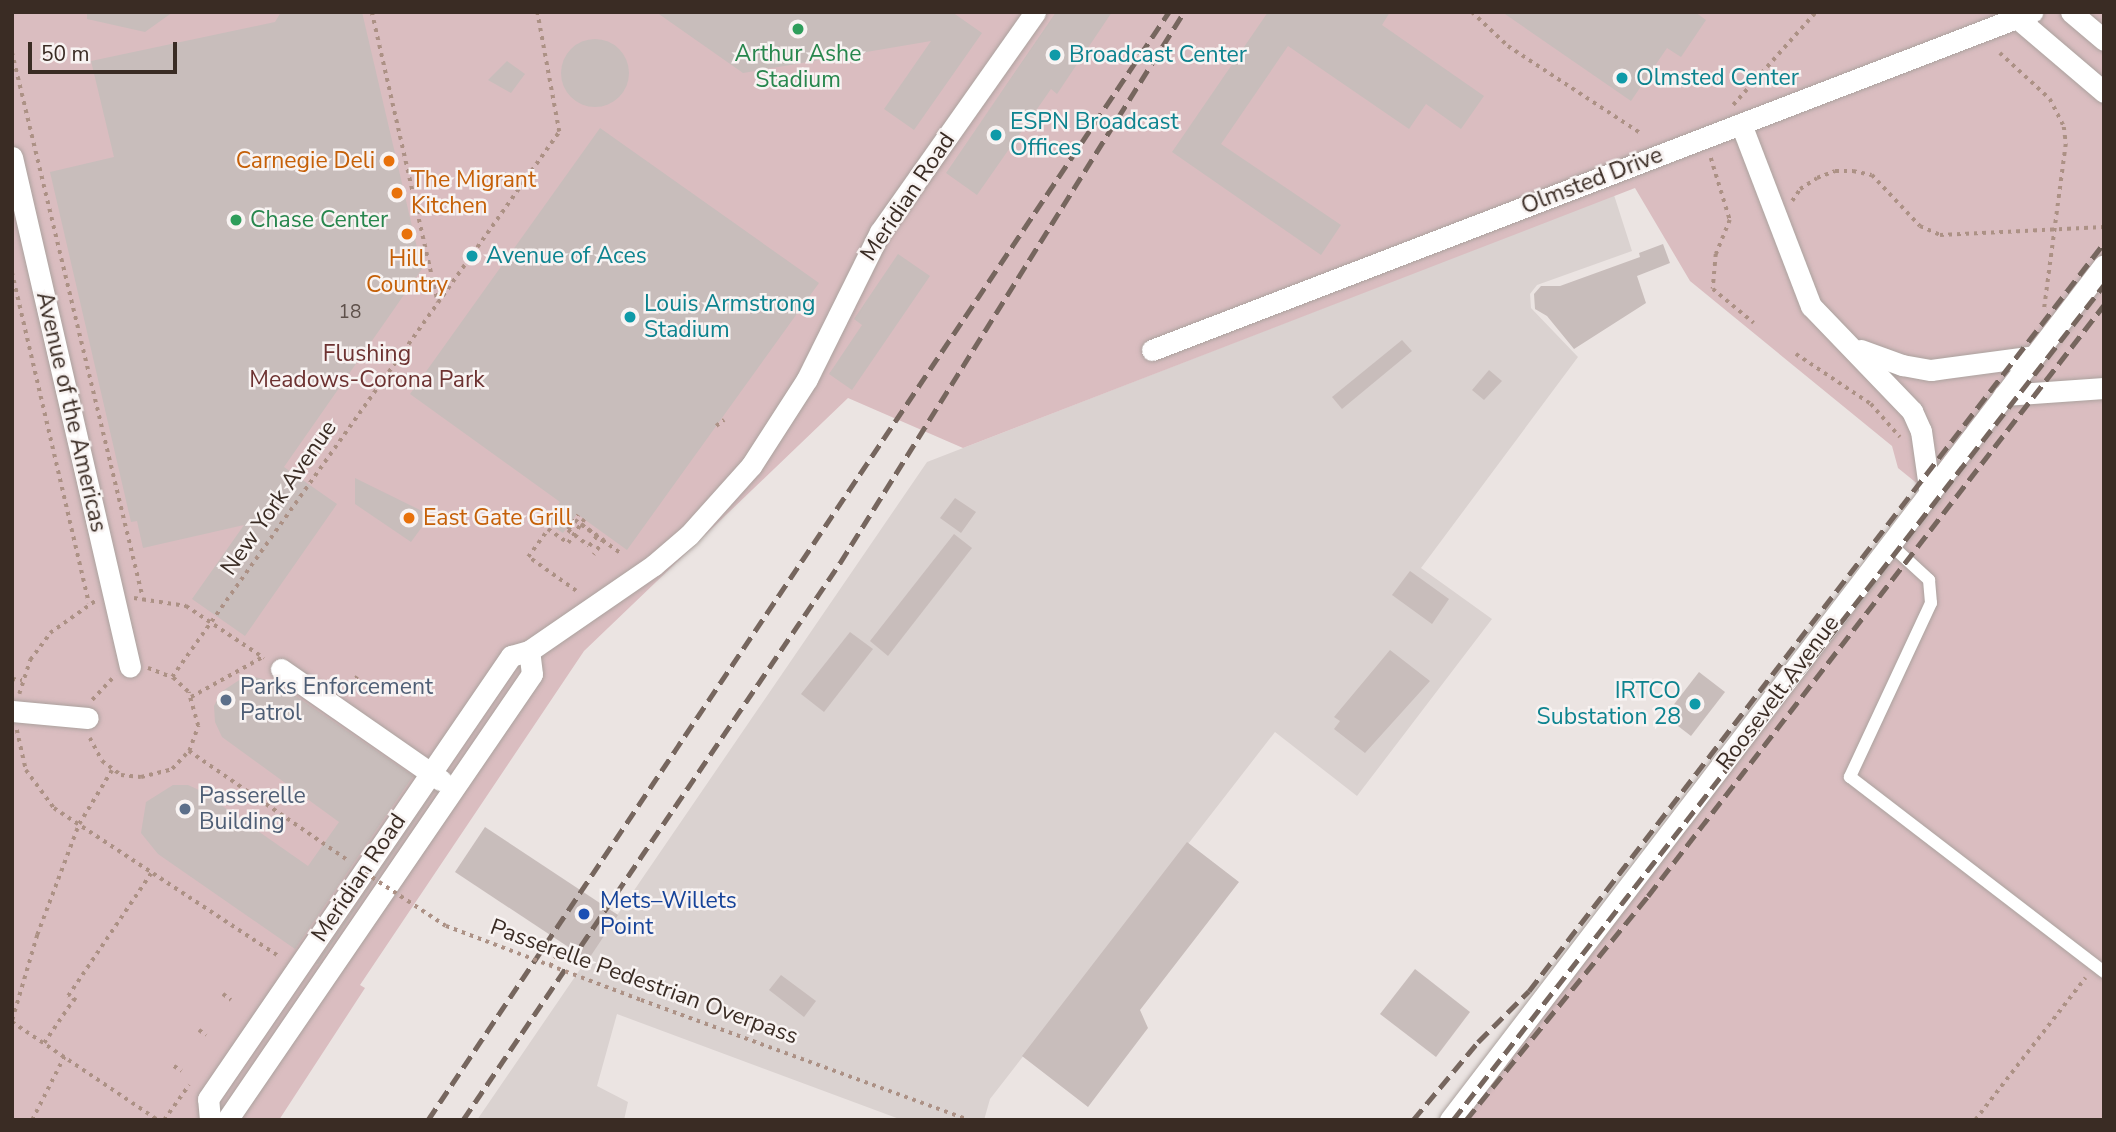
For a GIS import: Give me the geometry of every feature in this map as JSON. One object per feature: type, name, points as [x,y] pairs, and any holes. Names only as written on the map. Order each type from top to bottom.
[{"type":"street","name":"Meridian Road","points":[[210,1120],[208,1099],[510,656],[529,650],[654,565],[689,535],[751,466],[807,379],[880,232],[1035,12]]},
{"type":"street","points":[[2071,12],[2104,40]]},
{"type":"street","name":"Olmsted Drive","points":[[1152,350],[1733,119],[2020,15]]},
{"type":"street","points":[[2020,15],[2104,92]]},
{"type":"street","points":[[1733,119],[1811,306],[1912,411],[1921,431],[1930,494]]},
{"type":"street","name":"Avenue of the Americas","points":[[12,157],[130,667]]},
{"type":"street","name":"Roosevelt Avenue","points":[[1450,1120],[2104,265]]},
{"type":"street","points":[[1850,345],[1902,365],[1931,370],[2034,356]]},
{"type":"street","points":[[2004,395],[2104,388]]},
{"type":"street","name":"Meridian Road","points":[[228,1120],[532,674],[529,650]]},
{"type":"street","points":[[277,667],[454,789]]},
{"type":"street","points":[[14,711],[88,718]]},
{"type":"lane","points":[[1891,545],[1929,580],[1931,603],[1850,777],[2099,969]]},
{"type":"path","points":[[372,12],[438,303]]},
{"type":"path","name":"New York Avenue","points":[[172,677],[559,132],[537,12]]},
{"type":"path","points":[[1472,12],[1508,46],[1642,134]]},
{"type":"path","points":[[1733,119],[1816,12]]},
{"type":"path","points":[[12,52],[144,599]]},
{"type":"path","points":[[2000,53],[2050,99],[2064,128],[2063,172],[2051,231],[2044,312]]},
{"type":"path","points":[[1708,148],[1730,220],[1716,254],[1713,289],[1755,323]]},
{"type":"path","points":[[1777,224],[1800,189],[1835,171],[1853,171],[1872,175],[1920,226],[1940,235],[2104,227]]},
{"type":"path","points":[[12,272],[89,603]]},
{"type":"path","points":[[1796,355],[1871,404],[1904,444]]},
{"type":"path","points":[[716,426],[724,419]]},
{"type":"path","points":[[579,516],[575,522],[596,537],[589,546],[568,530],[575,520],[579,516]]},
{"type":"path","points":[[575,520],[625,557]]},
{"type":"path","points":[[576,591],[528,557],[548,529],[568,543],[583,522],[604,540],[594,555]]},
{"type":"path","points":[[277,667],[186,606],[113,597],[89,603],[50,633],[22,680],[14,711],[15,742],[42,796],[79,824],[297,968]]},
{"type":"path","points":[[190,698],[262,657]]},
{"type":"path","points":[[130,667],[159,670],[172,677],[190,698],[198,726],[189,751],[172,769],[152,776],[121,775],[95,751],[88,718],[96,692],[130,667]]},
{"type":"path","points":[[349,688],[356,676]]},
{"type":"path","points":[[12,679],[22,680]]},
{"type":"path","name":"Passerelle Pedestrian Overpass","points":[[189,751],[446,926],[550,967],[969,1120]]},
{"type":"path","points":[[112,769],[79,824],[37,935],[12,1021],[158,1120]]},
{"type":"path","points":[[44,1043],[75,1000],[68,996],[152,872]]},
{"type":"path","points":[[550,967],[564,944]]},
{"type":"path","points":[[1975,1120],[2099,969]]},
{"type":"path","points":[[223,995],[231,1000]]},
{"type":"path","points":[[199,1030],[206,1035]]},
{"type":"path","points":[[32,1120],[64,1056]]},
{"type":"path","points":[[174,1066],[182,1071]]},
{"type":"path","points":[[164,1120],[189,1085]]},
{"type":"shaded area","points":[[1614,195],[1632,251],[1537,285],[1530,294],[1531,308],[1578,357],[1421,568],[1492,619],[1357,796],[1275,732],[990,1099],[984,1120],[902,1120],[617,1014],[597,1086],[628,1102],[624,1120],[477,1120],[927,462]]},
{"type":"green space","name":"Flushing Meadows-Corona Park","points":[[12,12],[2104,12],[2104,1120],[1450,1120],[1930,494],[1898,468],[1892,446],[1690,281],[1635,188],[963,448],[848,398],[584,651],[360,985],[365,988],[279,1120],[12,1120]]},
{"type":"building","points":[[87,12],[173,12],[145,32],[87,19]]},
{"type":"building","name":"Chase Center","points":[[281,12],[362,12],[422,269],[284,467],[337,504],[245,636],[192,599],[244,525],[143,548],[137,521],[131,522],[50,172],[114,157],[91,61],[275,22]]},
{"type":"building","name":"Arthur Ashe Stadium","points":[[656,12],[952,12],[982,33],[914,130],[884,109],[931,41],[743,73]]},
{"type":"building","points":[[1056,12],[1112,12],[1057,94],[1051,89],[977,195],[946,173]]},
{"type":"building","points":[[1268,12],[1390,12],[1382,25],[1484,96],[1461,129],[1426,104],[1409,129],[1288,46],[1221,144],[1341,225],[1321,255],[1172,152]]},
{"type":"building","name":"Olmsted Center","points":[[1502,12],[1695,12],[1706,20],[1681,57],[1667,48],[1631,101]]},
{"type":"building","points":[[595,39],[608,42],[619,49],[626,60],[629,73],[626,86],[619,97],[608,104],[595,107],[582,104],[571,97],[564,86],[561,73],[564,60],[571,49],[582,42]]},
{"type":"building","points":[[507,61],[525,74],[511,93],[488,80]]},
{"type":"building","name":"Louis Armstrong Stadium","points":[[600,128],[819,283],[627,550],[577,514],[563,533],[546,522],[560,502],[410,394]]},
{"type":"building","points":[[1663,244],[1670,263],[1637,276],[1646,303],[1574,349],[1547,316],[1535,309],[1534,294],[1541,286],[1560,286],[1640,257],[1639,253]]},
{"type":"building","points":[[898,254],[930,276],[852,390],[829,374],[862,325],[854,319]]},
{"type":"building","points":[[1402,340],[1412,351],[1342,409],[1332,397]]},
{"type":"building","points":[[1489,370],[1502,381],[1484,400],[1472,390]]},
{"type":"building","points":[[355,478],[422,511],[427,520],[411,542],[355,504]]},
{"type":"building","points":[[955,498],[976,512],[961,533],[940,518]]},
{"type":"building","points":[[954,534],[972,548],[888,656],[870,641]]},
{"type":"building","points":[[1410,571],[1449,599],[1432,624],[1392,595]]},
{"type":"building","points":[[850,632],[873,649],[824,712],[801,694]]},
{"type":"building","points":[[1390,650],[1430,681],[1365,753],[1334,729],[1340,721],[1334,717]]},
{"type":"building","name":"IRTCO Substation 28","points":[[1699,672],[1725,692],[1691,736],[1665,716]]},
{"type":"building","name":"Passerelle Building","points":[[247,675],[275,682],[413,776],[295,949],[158,854],[141,833],[146,802],[173,785],[188,785],[201,791],[308,866],[339,822],[222,737],[215,722],[214,706],[221,692]]},
{"type":"building","points":[[434,791],[318,964],[316,964]]},
{"type":"building","points":[[485,827],[618,915],[588,960],[455,872]]},
{"type":"building","points":[[1187,842],[1239,882],[1140,1010],[1148,1028],[1088,1107],[1022,1056]]},
{"type":"building","points":[[1415,969],[1470,1012],[1436,1057],[1380,1014]]},
{"type":"building","points":[[781,975],[816,1001],[804,1017],[769,990]]},
{"type":"railway","points":[[428,1120],[1169,12]]},
{"type":"railway","points":[[463,1120],[840,563],[1184,12]]},
{"type":"railway","points":[[1413,1120],[1478,1042],[1529,991],[2104,243]]},
{"type":"railway","points":[[1453,1120],[2104,285]]},
{"type":"railway","points":[[1466,1120],[1648,896],[2104,305]]},
{"type":"place","name":"Arthur Ashe Stadium","points":[[798,29]]},
{"type":"place","name":"Broadcast Center","points":[[1055,55]]},
{"type":"place","name":"Olmsted Center","points":[[1622,78]]},
{"type":"place","name":"ESPN Broadcast Offices","points":[[996,135]]},
{"type":"place","name":"Carnegie Deli","points":[[389,161]]},
{"type":"place","name":"The Migrant Kitchen","points":[[397,193]]},
{"type":"place","name":"Chase Center","points":[[236,220]]},
{"type":"place","name":"Hill Country","points":[[407,234]]},
{"type":"place","name":"Avenue of Aces","points":[[472,256]]},
{"type":"place","name":"Louis Armstrong Stadium","points":[[630,317]]},
{"type":"place","name":"East Gate Grill","points":[[409,518]]},
{"type":"place","name":"Parks Enforcement Patrol","points":[[226,700]]},
{"type":"place","name":"IRTCO Substation 28","points":[[1695,704]]},
{"type":"place","name":"Passerelle Building","points":[[185,809]]},
{"type":"place","name":"Mets–Willets Point","points":[[584,914]]}]
